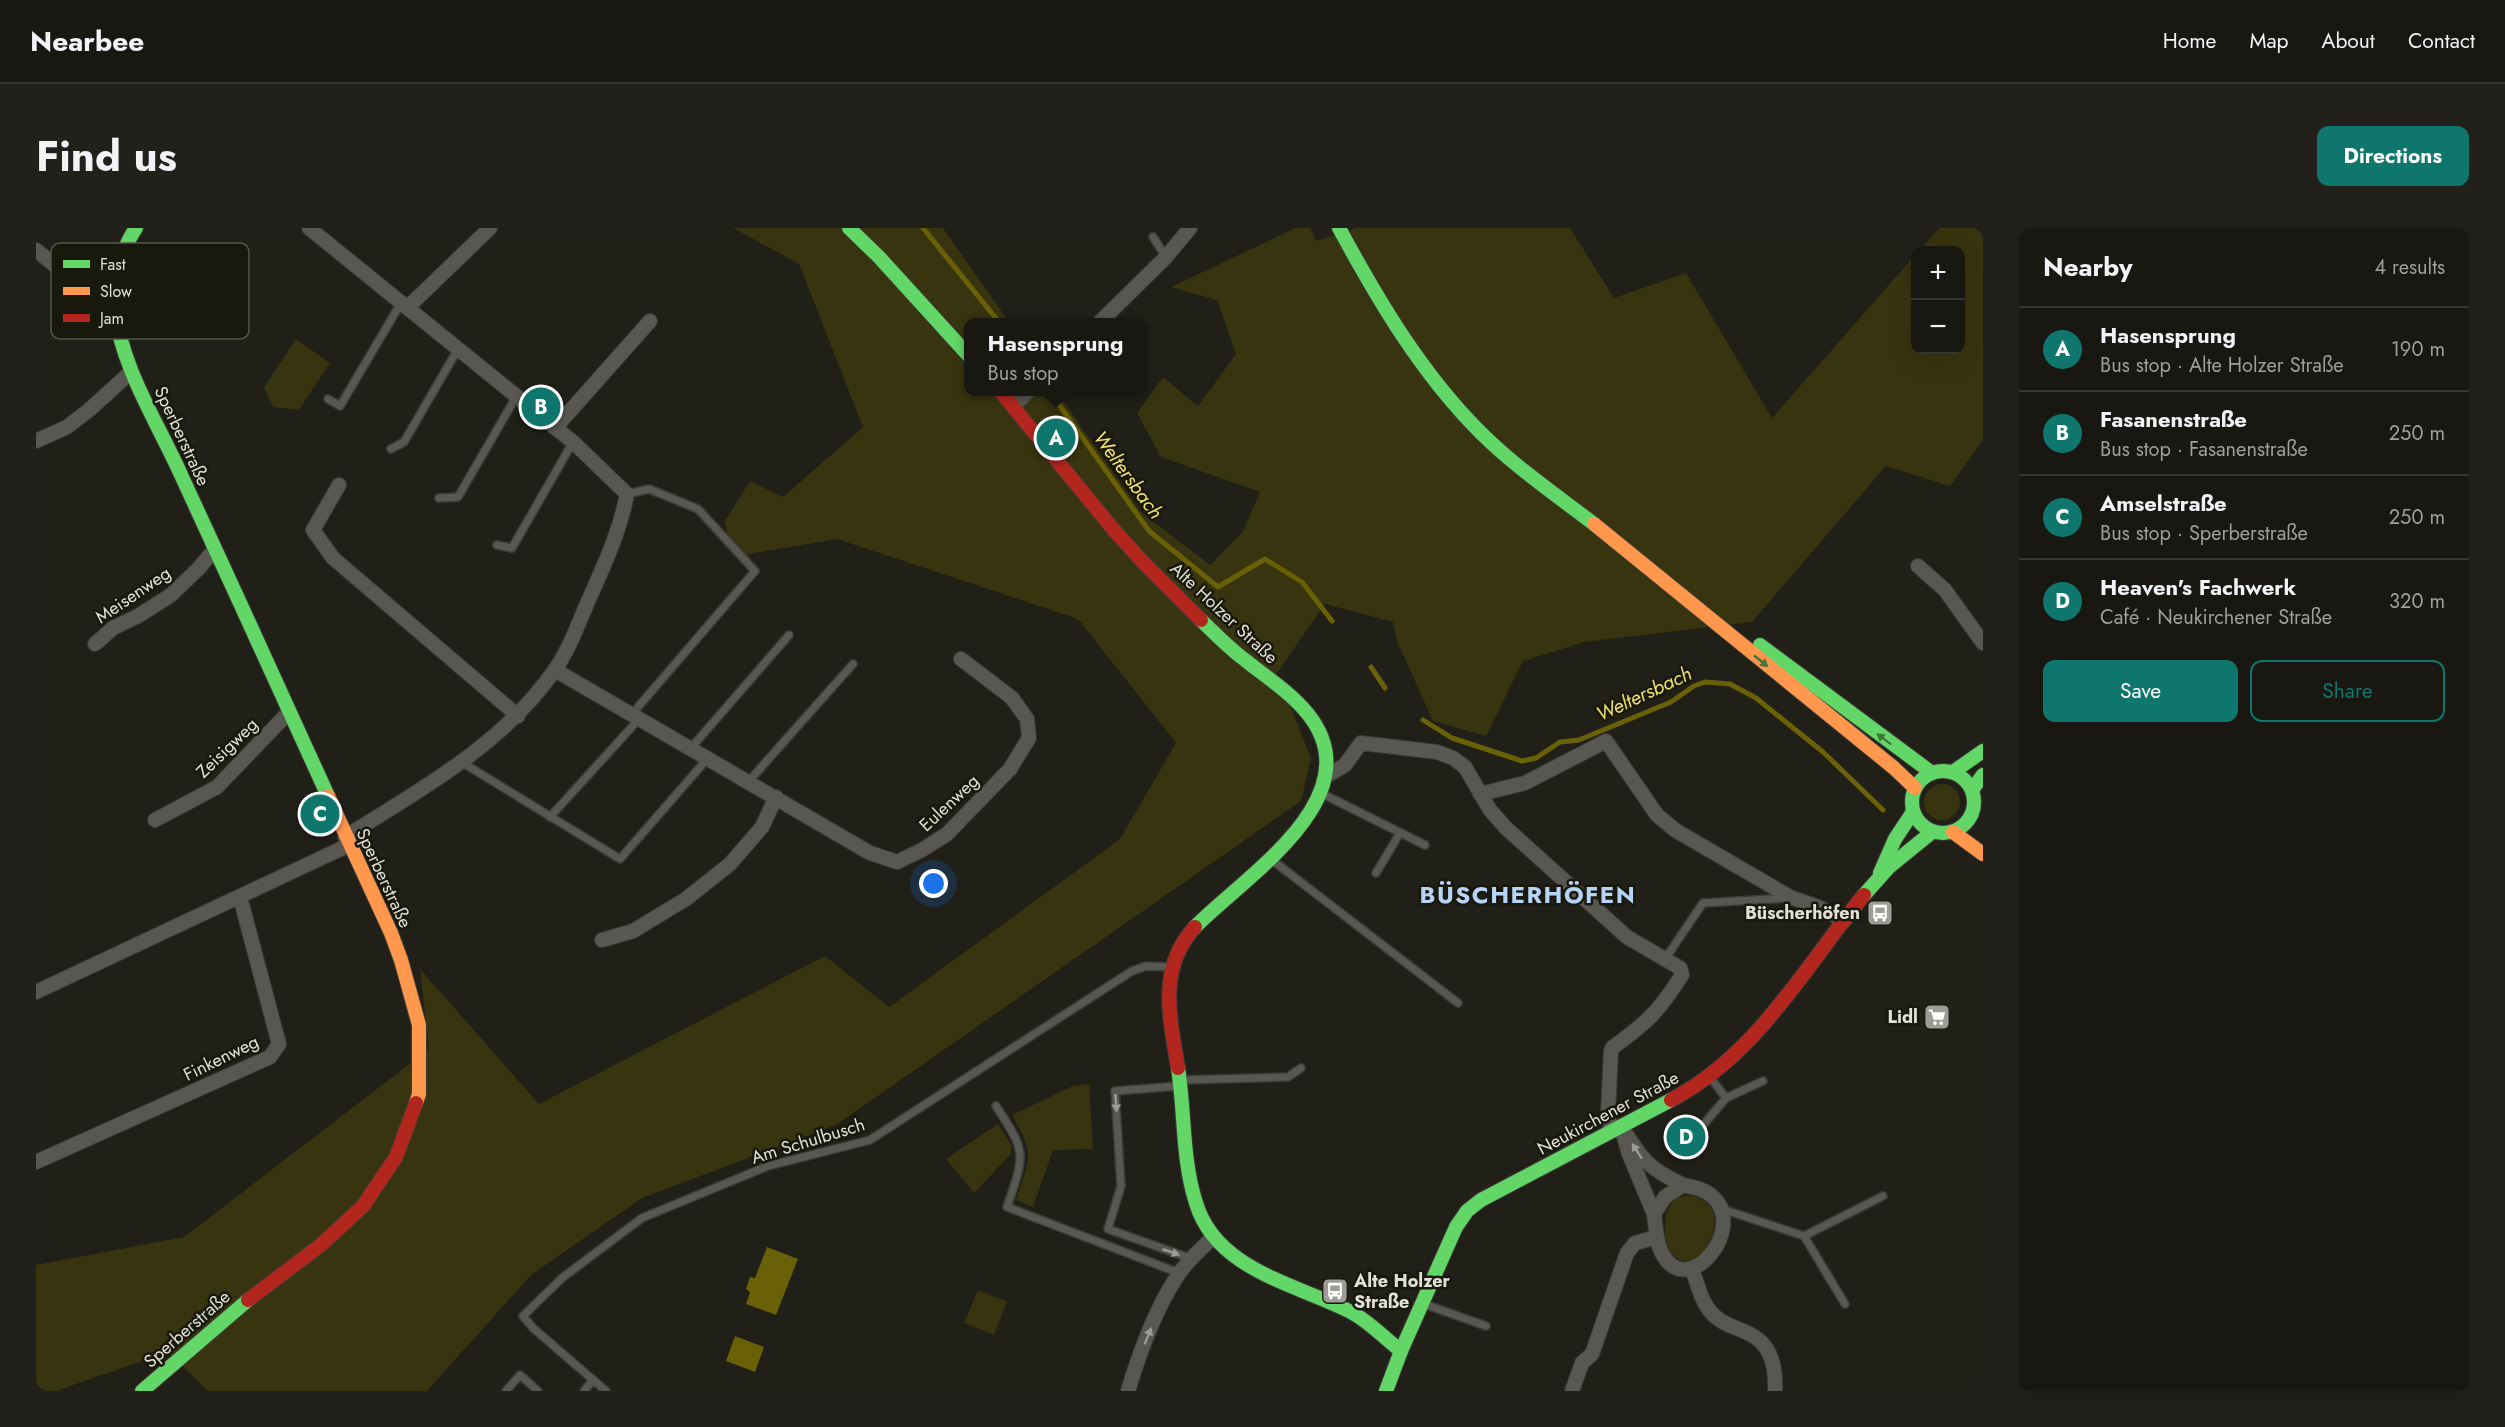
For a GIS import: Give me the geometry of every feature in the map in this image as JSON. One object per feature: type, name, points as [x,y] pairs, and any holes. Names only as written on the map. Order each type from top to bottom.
[{"type":"street","points":[[36,992],[240,897],[347,841],[463,763],[518,716],[555,670],[609,555],[622,519],[627,494],[573,442],[309,228]]},
{"type":"street","points":[[404,305],[490,228]]},
{"type":"street","points":[[849,228],[879,257],[964,350]]},
{"type":"street","points":[[1104,318],[1166,257],[1190,228]]},
{"type":"street","points":[[1339,228],[1362,273],[1429,374],[1483,435],[1568,505],[1669,582],[1700,600],[1932,773]]},
{"type":"street","points":[[36,250],[51,262]]},
{"type":"street","points":[[555,428],[650,321]]},
{"type":"street","name":"Sperberstraße","points":[[119,339],[131,372],[401,960],[419,1025],[419,1094],[396,1157],[363,1206],[322,1244],[260,1290],[142,1391]]},
{"type":"street","points":[[36,441],[67,427],[131,372]]},
{"type":"street","name":"Alte Holzer Straße","points":[[1005,396],[1130,548],[1230,648],[1299,704],[1322,740],[1327,758],[1325,777],[1320,793],[1297,829],[1270,859],[1187,935],[1171,967],[1169,992],[1181,1083],[1190,1188],[1202,1219],[1213,1237],[1243,1262],[1355,1314],[1401,1351]]},
{"type":"street","points":[[1014,405],[1024,396]]},
{"type":"street","points":[[339,484],[313,530],[333,558],[518,716]]},
{"type":"street","name":"Meisenweg","points":[[95,644],[113,628],[138,616],[171,595],[199,568],[214,549]]},
{"type":"street","points":[[1918,566],[1945,590],[1983,643]]},
{"type":"street","points":[[1669,582],[1696,609],[1894,768],[1915,788]]},
{"type":"street","name":"Eulenweg","points":[[555,670],[870,853],[897,861],[922,850],[947,834],[1010,768],[1029,738],[1027,719],[1012,698],[961,659]]},
{"type":"street","name":"Zeisigweg","points":[[155,820],[217,788],[288,713]]},
{"type":"street","points":[[1480,794],[1525,783],[1606,741],[1657,814],[1675,830],[1790,897],[1821,908],[1844,921]]},
{"type":"street","points":[[1325,777],[1345,765],[1360,744],[1372,743],[1401,749],[1437,752],[1453,758],[1465,767],[1490,810],[1506,828],[1627,937],[1680,968],[1682,975],[1662,1007],[1611,1051],[1608,1113],[1629,1154],[1654,1214],[1662,1254],[1679,1268],[1692,1269],[1702,1264],[1712,1254],[1723,1229],[1722,1209],[1713,1197],[1661,1174],[1642,1159],[1616,1128]]},
{"type":"street","points":[[1953,772],[1983,751]]},
{"type":"street","points":[[1973,811],[1962,827],[1953,832],[1932,832],[1924,827],[1913,812],[1912,796],[1915,788],[1925,777],[1942,771],[1953,772],[1967,782],[1972,790],[1973,811],[1983,823]]},
{"type":"street","points":[[1972,790],[1983,775]]},
{"type":"street","points":[[602,940],[633,932],[686,900],[730,864],[762,827],[776,797]]},
{"type":"street","name":"Neukirchener Straße","points":[[1878,878],[1895,839],[1913,812]]},
{"type":"street","name":"Neukirchener Straße","points":[[1386,1391],[1401,1351],[1456,1227],[1467,1211],[1481,1200],[1690,1090],[1710,1077],[1735,1056],[1782,1006],[1878,878],[1932,832]]},
{"type":"street","points":[[1953,832],[1983,854]]},
{"type":"street","name":"Finkenweg","points":[[36,1162],[270,1058],[279,1044],[240,897]]},
{"type":"street","points":[[1654,1214],[1665,1197],[1683,1185]]},
{"type":"street","points":[[1128,1391],[1135,1367],[1161,1304],[1179,1273],[1213,1237]]},
{"type":"street","points":[[1572,1391],[1582,1363],[1592,1354],[1632,1242],[1657,1237]]},
{"type":"street","points":[[1692,1269],[1707,1308],[1717,1319],[1756,1338],[1769,1353],[1776,1371],[1775,1391]]},
{"type":"lane","points":[[1153,237],[1166,257]]},
{"type":"lane","points":[[328,399],[340,406],[404,305]]},
{"type":"lane","points":[[391,449],[404,442],[458,349]]},
{"type":"lane","points":[[439,498],[458,497],[516,397]]},
{"type":"lane","points":[[497,545],[512,548],[573,442]]},
{"type":"lane","points":[[550,817],[755,571],[698,509],[649,489],[627,494]]},
{"type":"lane","points":[[691,748],[789,635]]},
{"type":"lane","points":[[749,781],[852,664]]},
{"type":"lane","points":[[463,763],[620,860],[708,758]]},
{"type":"lane","points":[[1320,793],[1425,845]]},
{"type":"lane","points":[[1376,873],[1400,833]]},
{"type":"lane","points":[[1270,859],[1458,1003]]},
{"type":"lane","points":[[1665,959],[1703,903],[1790,897]]},
{"type":"lane","name":"Am Schulbusch","points":[[606,1391],[533,1328],[523,1316],[562,1278],[642,1218],[768,1166],[870,1140],[1132,972],[1146,966],[1171,967]]},
{"type":"lane","points":[[1192,1259],[1108,1229],[1121,1186],[1115,1091],[1181,1083],[1288,1077],[1301,1068]]},
{"type":"lane","points":[[1710,1077],[1726,1098]]},
{"type":"lane","points":[[1704,1124],[1726,1098],[1763,1082]]},
{"type":"lane","points":[[996,1106],[1017,1137],[1021,1150],[1019,1173],[1007,1207],[1179,1273]]},
{"type":"lane","points":[[1804,1236],[1883,1196]]},
{"type":"lane","points":[[1722,1209],[1804,1236],[1845,1304]]},
{"type":"lane","points":[[1422,1303],[1486,1326]]},
{"type":"lane","points":[[506,1391],[520,1375],[538,1391]]},
{"type":"lane","points":[[584,1391],[593,1380]]},
{"type":"shaded area","points":[[733,228],[943,228],[1006,318],[964,318],[964,396],[1060,396],[1141,512],[1210,565],[1242,533],[1260,492],[1161,457],[1137,413],[1163,377],[1198,406],[1236,354],[1217,300],[1171,287],[1296,228],[1310,228],[1316,241],[1356,228],[1570,228],[1614,298],[1686,273],[1772,418],[1911,260],[1911,354],[1965,354],[1965,246],[1923,246],[1939,228],[1983,228],[1983,440],[1950,486],[1886,466],[1752,622],[1584,642],[1523,661],[1486,736],[1433,721],[1397,641],[1393,622],[1325,604],[1277,673],[1311,758],[1301,801],[836,1125],[642,1198],[531,1275],[427,1391],[208,1391],[168,1352],[56,1391],[36,1391],[36,1265],[184,1237],[429,1049],[420,969],[539,1104],[825,956],[889,1007],[1120,839],[1176,743],[1078,619],[837,539],[743,555],[727,533],[725,521],[750,481],[783,497],[863,427],[799,264]]},
{"type":"shaded area","points":[[296,339],[330,363],[299,410],[273,407],[264,387]]},
{"type":"shaded area","points":[[1942,784],[1955,789],[1960,802],[1955,815],[1942,820],[1929,815],[1924,802],[1929,789]]},
{"type":"shaded area","points":[[1089,1084],[1093,1149],[1053,1150],[1033,1207],[1016,1200],[1025,1174],[1028,1149],[1012,1115],[1073,1086]]},
{"type":"shaded area","points":[[998,1124],[1011,1144],[1011,1154],[974,1193],[946,1159]]},
{"type":"shaded area","points":[[1691,1195],[1709,1205],[1715,1218],[1713,1234],[1705,1250],[1693,1260],[1686,1261],[1671,1252],[1667,1244],[1665,1223],[1667,1212],[1672,1204],[1678,1198]]},
{"type":"shaded area","points":[[767,1247],[798,1259],[776,1315],[746,1304],[750,1292],[746,1289],[750,1277],[755,1278]]},
{"type":"shaded area","points":[[978,1290],[1007,1302],[994,1335],[964,1323]]},
{"type":"shaded area","points":[[735,1336],[764,1347],[755,1372],[726,1361]]},
{"type":"waterway","name":"Weltersbach","points":[[923,228],[996,318]]},
{"type":"waterway","name":"Weltersbach","points":[[1053,396],[1149,531],[1218,587],[1265,559],[1302,582],[1332,621]]},
{"type":"waterway","name":"Weltersbach","points":[[1371,667],[1385,688]]},
{"type":"waterway","name":"Weltersbach","points":[[1423,720],[1452,738],[1522,761],[1536,758],[1560,742],[1579,740],[1671,702],[1694,686],[1705,682],[1730,684],[1756,698],[1823,752],[1883,810]]},
{"type":"traffic: fast","points":[[128,243],[136,228]]},
{"type":"traffic: fast","points":[[849,228],[879,257],[964,350]]},
{"type":"traffic: fast","points":[[1339,228],[1402,335],[1459,409],[1507,457],[1594,524]]},
{"type":"traffic: fast","points":[[121,339],[141,394],[182,477],[328,796]]},
{"type":"traffic: fast","points":[[1195,927],[1270,859],[1295,832],[1314,804],[1325,775],[1324,745],[1308,714],[1286,692],[1233,651],[1201,620]]},
{"type":"traffic: fast","points":[[1760,645],[1932,773]]},
{"type":"traffic: fast","points":[[1953,772],[1983,751]]},
{"type":"traffic: fast","points":[[1937,771],[1949,771],[1965,780],[1972,790],[1974,802],[1972,814],[1965,824],[1949,833],[1937,833],[1926,828],[1917,819],[1912,808],[1912,796],[1917,785],[1926,776],[1937,771]]},
{"type":"traffic: fast","points":[[1972,790],[1983,775]]},
{"type":"traffic: fast","points":[[1880,873],[1895,839],[1913,812]]},
{"type":"traffic: fast","points":[[1864,895],[1889,867],[1932,832]]},
{"type":"traffic: fast","points":[[1178,1068],[1191,1187],[1206,1226],[1239,1260],[1283,1283],[1351,1312],[1371,1325],[1401,1351]]},
{"type":"traffic: fast","points":[[1386,1391],[1401,1351],[1456,1227],[1467,1211],[1481,1200],[1671,1100]]},
{"type":"traffic: fast","points":[[142,1391],[248,1300]]},
{"type":"traffic: slow","points":[[1594,524],[1894,768],[1915,788]]},
{"type":"traffic: slow","points":[[328,796],[391,933],[401,960],[419,1025],[419,1094],[416,1103]]},
{"type":"traffic: slow","points":[[1953,832],[1983,854]]},
{"type":"traffic: jam","points":[[1004,396],[1113,529],[1201,620]]},
{"type":"traffic: jam","points":[[1671,1100],[1702,1081],[1754,1034],[1777,1008],[1864,895]]},
{"type":"traffic: jam","points":[[1178,1068],[1170,1012],[1171,976],[1175,959],[1195,927]]},
{"type":"traffic: jam","points":[[248,1300],[322,1244],[363,1206],[396,1157],[416,1103]]},
{"type":"place","name":"Fasanenstraße","points":[[541,407]]},
{"type":"place","name":"Hasensprung","points":[[1056,438]]},
{"type":"place","name":"Amselstraße","points":[[320,814]]},
{"type":"place","name":"Büscherhöfen","points":[[1880,913]]},
{"type":"place","name":"Lidl","points":[[1937,1017]]},
{"type":"place","name":"Heaven's Fachwerk","points":[[1686,1137]]},
{"type":"place","name":"Alte Holzer Straße","points":[[1335,1291]]},
{"type":"district","name":"BÜSCHERHÖFEN","points":[[1528,894]]}]
